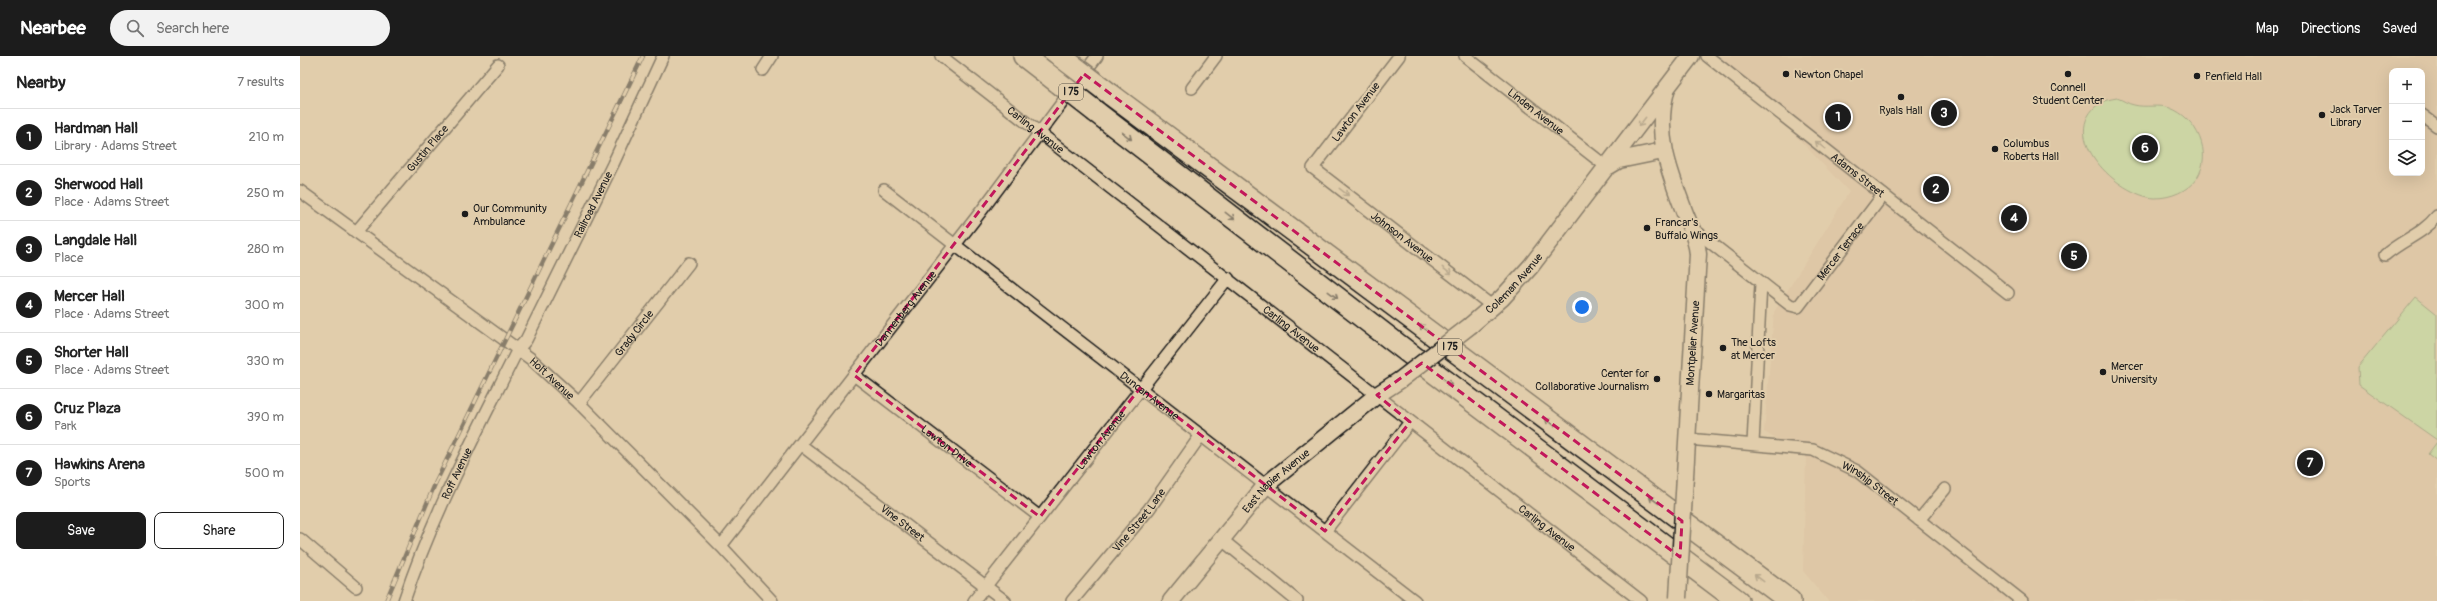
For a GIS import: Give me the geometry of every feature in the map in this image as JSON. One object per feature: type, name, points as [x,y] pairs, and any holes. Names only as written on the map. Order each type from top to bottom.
[{"type":"highway","name":"I 75","points":[[1023,56],[1412,356],[1738,601]]},
{"type":"highway","name":"I 75","points":[[1060,56],[1790,601]]},
{"type":"street","name":"Railroad Avenue","points":[[518,349],[526,340],[613,164],[663,56]]},
{"type":"street","points":[[763,70],[772,56]]},
{"type":"street","name":"Carling Avenue","points":[[941,56],[1041,132],[1410,422],[1641,601]]},
{"type":"street","name":"Dannenberg Avenue","points":[[721,546],[801,445],[1041,132],[1097,56]]},
{"type":"street","points":[[1192,88],[1216,56]]},
{"type":"street","name":"Lawton Avenue","points":[[1313,168],[1399,56]]},
{"type":"street","name":"Linden Avenue","points":[[1465,56],[1607,167]]},
{"type":"street","name":"Coleman Avenue","points":[[1400,380],[1471,325],[1531,266],[1666,91],[1691,56]]},
{"type":"street","name":"Adams Street","points":[[1707,56],[2008,293]]},
{"type":"street","name":"Gustin Place","points":[[356,232],[498,65]]},
{"type":"street","name":"Montpelier Avenue","points":[[1666,91],[1660,124],[1664,151],[1690,227],[1696,239],[1698,254],[1677,599]]},
{"type":"street","points":[[2425,117],[2437,126]]},
{"type":"street","name":"Coleman Avenue","points":[[1607,167],[1619,160],[1664,151]]},
{"type":"street","name":"Johnson Avenue","points":[[1313,168],[1492,306]]},
{"type":"street","name":"Duncan Avenue","points":[[884,190],[1415,601]]},
{"type":"street","name":"Holt Avenue","points":[[300,191],[531,359],[578,403],[721,546],[772,601]]},
{"type":"street","name":"Mercer Terrace","points":[[1761,284],[1790,305],[1798,307],[1883,195]]},
{"type":"street","points":[[2385,255],[2396,245],[2427,228],[2437,216]]},
{"type":"street","points":[[1690,227],[1761,284],[1753,444]]},
{"type":"street","name":"Grady Circle","points":[[578,403],[689,263]]},
{"type":"street","name":"Lawton Avenue","points":[[974,601],[1228,278]]},
{"type":"street","name":"Roff Avenue","points":[[404,601],[434,521],[518,349]]},
{"type":"street","name":"Lawton Drive","points":[[854,375],[1040,517]]},
{"type":"street","name":"East Napier Avenue","points":[[1172,601],[1266,485],[1377,395],[1400,380]]},
{"type":"street","points":[[1325,530],[1410,422]]},
{"type":"street","name":"Vine Street Lane","points":[[1072,601],[1148,509],[1201,435]]},
{"type":"street","name":"Winship Street","points":[[1686,439],[1813,450],[1857,471],[2022,601]]},
{"type":"street","name":"Vine Street","points":[[801,445],[1005,601]]},
{"type":"street","points":[[1919,520],[1944,489]]},
{"type":"street","points":[[300,539],[356,587]]},
{"type":"street","points":[[1221,539],[1297,601]]},
{"type":"highlighted area","points":[[1084,74],[1682,521],[1680,557],[1422,363],[1377,395],[1410,422],[1325,531],[1140,388],[1040,517],[854,375]]},
{"type":"shaded area","name":"Mercer University","points":[[1720,56],[2437,56],[2437,601],[1828,601],[1803,571],[1806,456],[1764,432],[1774,312],[1849,192]]},
{"type":"green space","points":[[2117,98],[2138,106],[2161,106],[2170,108],[2180,113],[2195,128],[2200,137],[2203,148],[2202,168],[2197,178],[2189,187],[2179,193],[2161,198],[2140,195],[2124,187],[2109,176],[2097,162],[2088,147],[2084,131],[2088,116],[2100,103]]},
{"type":"green space","points":[[2416,297],[2437,314],[2437,440],[2359,385],[2358,367]]},
{"type":"green space","points":[[2437,442],[2437,461],[2428,454]]},
{"type":"railway","points":[[386,601],[435,484],[643,56]]},
{"type":"place","name":"Newton Chapel","points":[[1786,74]]},
{"type":"place","name":"Connell Student Center","points":[[2068,74]]},
{"type":"place","name":"Penfield Hall","points":[[2197,76]]},
{"type":"place","name":"Ryals Hall","points":[[1901,97]]},
{"type":"place","name":"Langdale Hall","points":[[1944,113]]},
{"type":"place","name":"Jack Tarver Library","points":[[2322,115]]},
{"type":"place","name":"Hardman Hall","points":[[1838,117]]},
{"type":"place","name":"Cruz Plaza","points":[[2145,148]]},
{"type":"place","name":"Columbus Roberts Hall","points":[[1995,149]]},
{"type":"place","name":"Sherwood Hall","points":[[1936,189]]},
{"type":"place","name":"Our Community Ambulance","points":[[465,214]]},
{"type":"place","name":"Mercer Hall","points":[[2014,218]]},
{"type":"place","name":"Francar's Buffalo Wings","points":[[1647,228]]},
{"type":"place","name":"Shorter Hall","points":[[2074,256]]},
{"type":"place","name":"The Lofts at Mercer","points":[[1723,348]]},
{"type":"place","name":"Mercer University","points":[[2103,372]]},
{"type":"place","name":"Center for Collaborative Journalism","points":[[1657,379]]},
{"type":"place","name":"Margaritas","points":[[1709,394]]},
{"type":"place","name":"Hawkins Arena","points":[[2310,463]]}]
